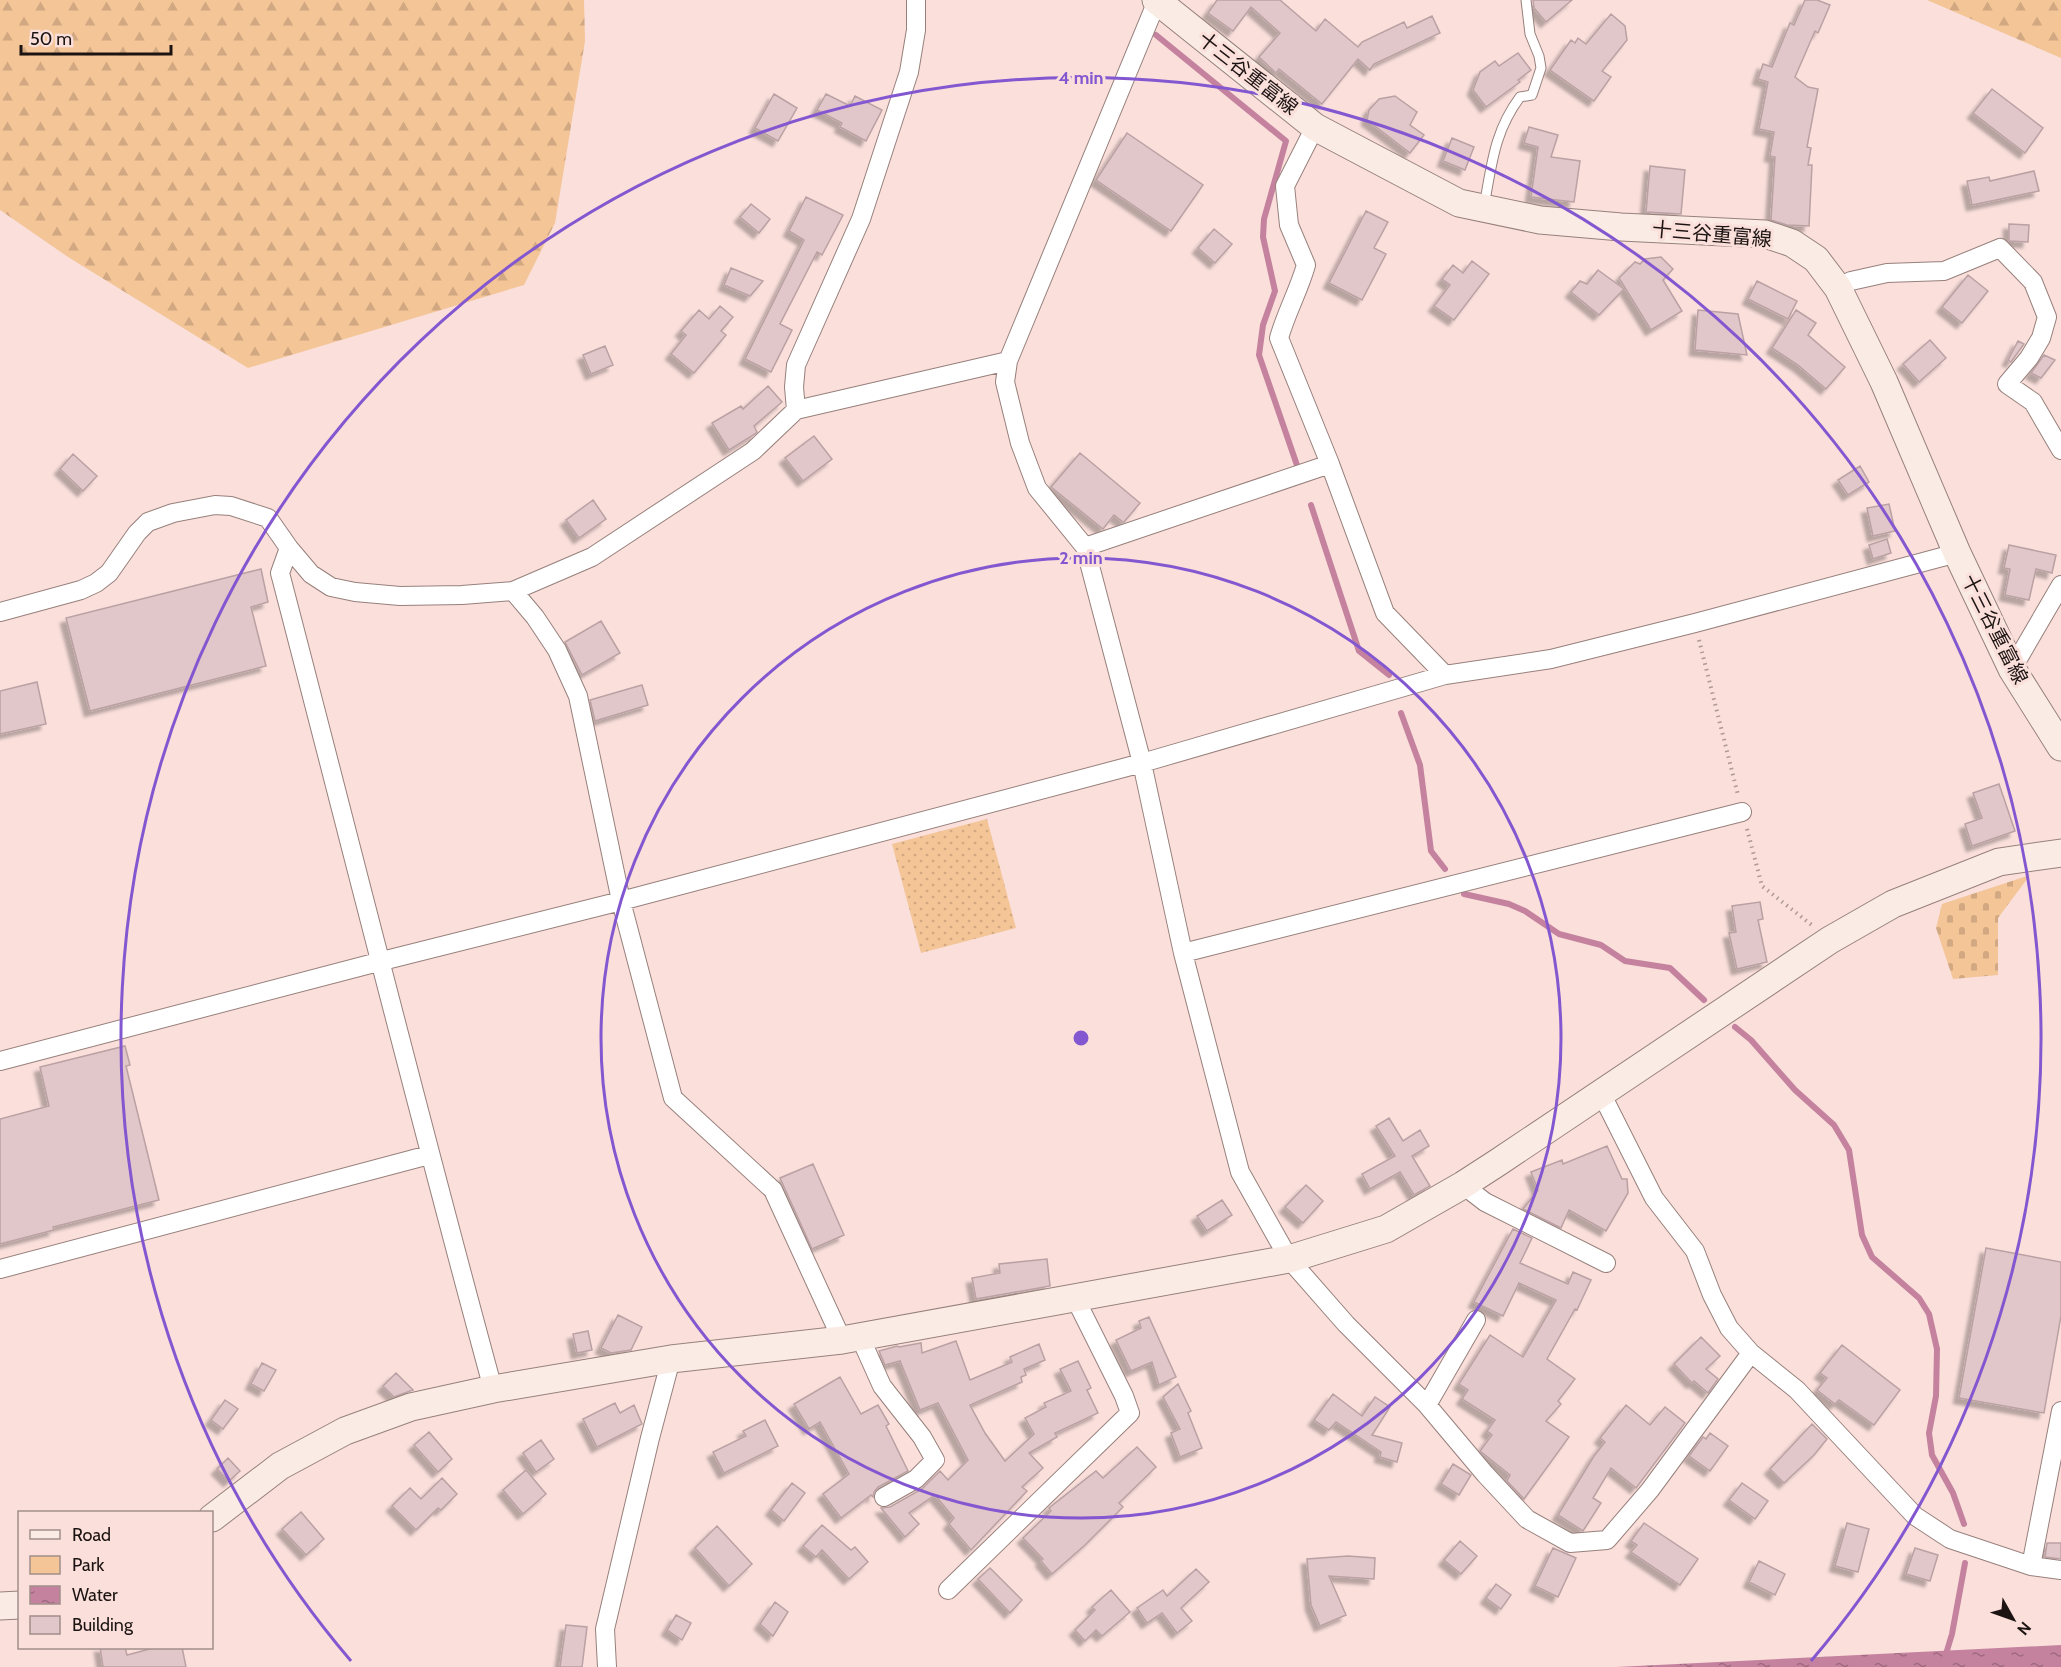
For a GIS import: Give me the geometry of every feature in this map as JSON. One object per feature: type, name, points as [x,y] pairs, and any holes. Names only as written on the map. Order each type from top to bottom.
[{"type":"street","points":[[796,410],[794,387],[796,365],[861,219],[909,72],[916,30],[916,0]]},
{"type":"street","points":[[1156,1],[1008,361],[1005,382],[1020,443],[1037,488],[1085,547],[1142,763],[1183,953],[1240,1172],[1289,1259],[1346,1324],[1427,1405],[1485,1474],[1527,1519],[1570,1543],[1607,1540],[1650,1490],[1751,1353]]},
{"type":"street","name":"十三谷重富線","points":[[1156,1],[1315,127],[1459,203],[1540,220],[1621,227],[1765,234],[1792,243],[1816,260],[1838,288],[1884,382],[1957,553],[2012,669],[2061,747]]},
{"type":"street","points":[[1315,127],[1285,186],[1289,225],[1306,265],[1298,292],[1284,321],[1279,338],[1330,464],[1385,613],[1445,675]]},
{"type":"street","points":[[1838,288],[1851,281],[1887,273],[1944,271],[2000,249],[2033,282],[2047,317],[2042,338],[2007,384],[2033,402],[2061,450]]},
{"type":"street","points":[[0,612],[81,590],[96,583],[109,573],[137,533],[148,522],[172,513],[215,505],[231,506],[268,518],[311,574],[331,587],[355,592],[400,596],[513,591],[592,557],[753,451],[796,410],[1008,361]]},
{"type":"street","points":[[1085,547],[1330,464]]},
{"type":"street","points":[[289,548],[280,573],[382,961],[429,1155],[493,1389]]},
{"type":"street","points":[[0,1061],[621,901],[1142,763],[1445,675],[1551,659],[1957,553]]},
{"type":"street","points":[[2012,669],[2061,585]]},
{"type":"street","points":[[513,591],[535,617],[557,650],[578,696],[621,901],[673,1098],[773,1190],[851,1338],[882,1386],[922,1437],[935,1460],[916,1479],[884,1497]]},
{"type":"street","points":[[1183,953],[1742,812]]},
{"type":"street","points":[[213,1517],[280,1466],[345,1431],[411,1407],[493,1389],[670,1359],[851,1338],[1289,1259],[1386,1229],[1463,1185],[1830,940],[1893,903],[1999,862],[2061,854]]},
{"type":"street","points":[[1601,1094],[1654,1198],[1695,1251],[1712,1295],[1729,1328],[1751,1353],[1797,1390],[1915,1516],[1950,1539],[2031,1566],[2061,1570]]},
{"type":"street","points":[[0,1269],[429,1155]]},
{"type":"street","points":[[1463,1185],[1485,1202],[1606,1263]]},
{"type":"street","points":[[948,1590],[1130,1413],[1124,1396],[1075,1298]]},
{"type":"street","points":[[1427,1405],[1476,1320]]},
{"type":"street","points":[[607,1667],[605,1629],[670,1359]]},
{"type":"street","points":[[2031,1566],[2061,1411]]},
{"type":"street","points":[[0,1606],[18,1605]]},
{"type":"lane","points":[[1483,208],[1503,123],[1520,97],[1532,95],[1541,68],[1530,34],[1526,0]]},
{"type":"green space","points":[[0,0],[584,0],[585,41],[555,223],[524,285],[248,368],[68,257],[0,210]]},
{"type":"green space","points":[[1927,0],[2061,0],[2061,58]]},
{"type":"green space","points":[[987,819],[1016,928],[921,953],[892,844]]},
{"type":"green space","points":[[2030,875],[1998,918],[1998,975],[1953,979],[1936,928],[1942,904]]},
{"type":"water","points":[[2061,1645],[2061,1667],[1616,1667]]},
{"type":"building","points":[[1217,0],[1280,0],[1316,31],[1325,19],[1358,47],[1362,42],[1404,22],[1407,28],[1432,16],[1440,33],[1374,64],[1370,70],[1358,59],[1322,104],[1279,69],[1276,73],[1259,57],[1280,33],[1251,7],[1233,31],[1208,13]]},
{"type":"building","points":[[1533,0],[1572,0],[1546,22],[1534,8]]},
{"type":"building","points":[[1805,0],[1817,0],[1830,5],[1818,33],[1815,31],[1795,77],[1808,87],[1818,89],[1807,147],[1811,148],[1808,165],[1812,165],[1809,226],[1787,225],[1771,220],[1775,157],[1770,156],[1774,132],[1759,129],[1768,82],[1758,79],[1763,64],[1772,67],[1790,23],[1794,25]]},
{"type":"building","points":[[1611,14],[1625,26],[1627,40],[1602,71],[1611,77],[1594,101],[1550,70],[1571,40],[1575,43],[1578,38],[1586,44]]},
{"type":"building","points":[[1518,53],[1531,70],[1518,80],[1520,82],[1486,107],[1473,90],[1480,72],[1495,61],[1499,66]]},
{"type":"building","points":[[1992,89],[2043,128],[2025,153],[1973,113]]},
{"type":"building","points":[[774,94],[797,108],[778,141],[755,128]]},
{"type":"building","points":[[826,94],[850,106],[855,96],[882,110],[866,141],[840,127],[842,123],[817,110]]},
{"type":"building","points":[[1395,96],[1417,112],[1410,125],[1424,135],[1410,153],[1367,120],[1369,110],[1379,99]]},
{"type":"building","points":[[1529,127],[1558,135],[1551,157],[1580,161],[1574,202],[1531,197],[1538,147],[1524,143]]},
{"type":"building","points":[[1127,133],[1203,185],[1171,231],[1096,180]]},
{"type":"building","points":[[1452,138],[1474,147],[1465,170],[1443,161]]},
{"type":"building","points":[[1650,166],[1685,170],[1681,214],[1646,212]]},
{"type":"building","points":[[2034,171],[2039,191],[1972,205],[1967,181],[1989,177],[1990,181]]},
{"type":"building","points":[[806,197],[843,215],[822,255],[817,252],[780,324],[792,330],[771,372],[745,359],[804,240],[789,231]]},
{"type":"building","points":[[751,204],[770,219],[759,233],[740,217]]},
{"type":"building","points":[[1366,211],[1388,222],[1374,248],[1386,254],[1362,300],[1329,283]]},
{"type":"building","points":[[2009,224],[2029,225],[2028,242],[2009,241]]},
{"type":"building","points":[[1214,229],[1232,244],[1215,263],[1198,248]]},
{"type":"building","points":[[1661,257],[1673,269],[1663,280],[1682,311],[1651,330],[1619,278],[1635,262],[1640,264],[1645,259]]},
{"type":"building","points":[[1472,261],[1489,274],[1454,320],[1434,306],[1450,285],[1442,279],[1453,265],[1463,273]]},
{"type":"building","points":[[731,268],[763,281],[750,296],[724,285]]},
{"type":"building","points":[[1598,270],[1624,289],[1599,315],[1571,292],[1580,281],[1587,284]]},
{"type":"building","points":[[1968,275],[1988,291],[1962,323],[1942,307]]},
{"type":"building","points":[[1757,281],[1797,301],[1788,319],[1748,299]]},
{"type":"building","points":[[720,306],[733,317],[721,331],[726,335],[694,373],[671,354],[686,335],[681,331],[699,310],[709,319]]},
{"type":"building","points":[[1698,310],[1738,314],[1747,355],[1695,350]]},
{"type":"building","points":[[1796,310],[1816,323],[1808,335],[1845,367],[1826,389],[1798,365],[1772,348]]},
{"type":"building","points":[[1930,340],[1946,358],[1919,382],[1903,364]]},
{"type":"building","points":[[2018,341],[2024,344],[2011,362],[2008,360]]},
{"type":"building","points":[[605,346],[613,365],[591,374],[583,355]]},
{"type":"building","points":[[2044,355],[2055,360],[2041,378],[2031,373]]},
{"type":"building","points":[[768,386],[782,402],[754,426],[757,432],[755,434],[729,450],[712,423],[741,406],[743,409]]},
{"type":"building","points":[[814,436],[832,459],[803,481],[785,458]]},
{"type":"building","points":[[1080,453],[1140,503],[1124,522],[1114,515],[1103,529],[1051,487]]},
{"type":"building","points":[[73,454],[97,476],[83,491],[60,469]]},
{"type":"building","points":[[1860,466],[1869,482],[1848,495],[1838,480]]},
{"type":"building","points":[[593,500],[606,519],[579,538],[566,520]]},
{"type":"building","points":[[1889,504],[1895,531],[1873,536],[1867,508]]},
{"type":"building","points":[[1887,539],[1891,553],[1873,559],[1869,545]]},
{"type":"building","points":[[2009,545],[2056,555],[2052,573],[2036,569],[2029,600],[2005,595],[2010,569],[2004,568]]},
{"type":"building","points":[[261,569],[268,602],[251,607],[266,666],[90,711],[66,618]]},
{"type":"building","points":[[601,621],[620,653],[582,675],[565,642]]},
{"type":"building","points":[[37,682],[46,724],[0,734],[0,691]]},
{"type":"building","points":[[642,685],[648,705],[595,721],[590,700]]},
{"type":"building","points":[[1999,784],[2015,831],[1972,846],[1965,824],[1982,818],[1973,793]]},
{"type":"building","points":[[1760,902],[1763,919],[1758,920],[1767,962],[1737,969],[1729,933],[1736,932],[1732,906]]},
{"type":"building","points":[[125,1046],[130,1065],[126,1066],[159,1200],[53,1227],[54,1230],[0,1244],[0,1119],[49,1106],[40,1067]]},
{"type":"building","points":[[1389,1118],[1403,1141],[1420,1130],[1429,1146],[1412,1156],[1430,1186],[1414,1195],[1400,1172],[1370,1189],[1362,1174],[1395,1156],[1376,1126]]},
{"type":"building","points":[[1607,1146],[1622,1179],[1627,1179],[1628,1193],[1606,1231],[1569,1210],[1561,1228],[1523,1209],[1538,1190],[1531,1172],[1562,1160],[1563,1164]]},
{"type":"building","points":[[813,1164],[844,1235],[812,1249],[780,1178]]},
{"type":"building","points":[[1306,1185],[1323,1201],[1303,1223],[1285,1207]]},
{"type":"building","points":[[1222,1200],[1232,1215],[1207,1231],[1197,1216]]},
{"type":"building","points":[[1513,1229],[1532,1238],[1520,1263],[1568,1284],[1573,1272],[1591,1280],[1577,1310],[1575,1309],[1547,1359],[1575,1379],[1558,1401],[1561,1404],[1546,1421],[1569,1437],[1524,1499],[1507,1481],[1510,1475],[1480,1451],[1492,1435],[1487,1431],[1495,1420],[1462,1399],[1468,1390],[1459,1384],[1490,1335],[1523,1357],[1556,1300],[1519,1283],[1503,1316],[1474,1302]]},
{"type":"building","points":[[1986,1248],[2061,1262],[2061,1316],[2044,1413],[1959,1398]]},
{"type":"building","points":[[1047,1259],[1050,1286],[976,1299],[972,1278],[1000,1273],[999,1264]]},
{"type":"building","points":[[618,1315],[642,1327],[631,1350],[611,1353],[601,1348]]},
{"type":"building","points":[[1149,1317],[1176,1377],[1159,1385],[1152,1362],[1131,1371],[1116,1340],[1141,1328],[1139,1321]]},
{"type":"building","points":[[588,1331],[592,1350],[577,1353],[573,1334]]},
{"type":"building","points":[[1701,1337],[1720,1356],[1706,1369],[1718,1379],[1708,1393],[1694,1381],[1692,1383],[1674,1364]]},
{"type":"building","points":[[956,1341],[970,1380],[1012,1362],[1010,1357],[1039,1344],[1045,1360],[1024,1369],[1026,1375],[1021,1377],[1022,1382],[970,1405],[985,1433],[1005,1461],[1034,1434],[1025,1418],[1046,1407],[1044,1403],[1071,1391],[1060,1369],[1078,1361],[1091,1388],[1087,1390],[1098,1413],[1055,1433],[1057,1437],[1029,1453],[1043,1468],[1022,1487],[1027,1491],[971,1550],[949,1524],[954,1518],[935,1495],[909,1513],[919,1524],[905,1537],[881,1508],[890,1507],[922,1489],[940,1471],[948,1480],[968,1460],[938,1403],[920,1410],[900,1361],[885,1365],[879,1351],[921,1343],[922,1353]]},
{"type":"building","points":[[1842,1345],[1900,1390],[1874,1425],[1839,1400],[1835,1404],[1817,1390],[1827,1378],[1820,1373]]},
{"type":"building","points":[[262,1363],[276,1370],[264,1391],[251,1384]]},
{"type":"building","points":[[396,1373],[413,1390],[394,1397],[383,1386]]},
{"type":"building","points":[[840,1377],[861,1414],[878,1405],[889,1424],[886,1426],[908,1471],[878,1487],[873,1497],[871,1495],[841,1518],[823,1494],[849,1474],[820,1422],[809,1429],[794,1404]]},
{"type":"building","points":[[1178,1384],[1191,1411],[1188,1413],[1202,1448],[1180,1457],[1171,1433],[1180,1429],[1163,1397]]},
{"type":"building","points":[[1333,1394],[1362,1416],[1375,1397],[1390,1407],[1372,1435],[1402,1443],[1397,1462],[1380,1457],[1381,1452],[1336,1422],[1329,1430],[1314,1420]]},
{"type":"building","points":[[225,1400],[238,1409],[223,1429],[211,1420]]},
{"type":"building","points":[[615,1403],[620,1413],[634,1405],[642,1424],[597,1447],[583,1419]]},
{"type":"building","points":[[1626,1405],[1650,1425],[1665,1407],[1685,1423],[1636,1488],[1611,1468],[1593,1498],[1601,1503],[1583,1531],[1558,1515],[1605,1442],[1600,1438]]},
{"type":"building","points":[[765,1420],[778,1446],[724,1473],[713,1452],[746,1436],[743,1431]]},
{"type":"building","points":[[1812,1424],[1827,1439],[1814,1455],[1784,1483],[1770,1469]]},
{"type":"building","points":[[429,1432],[452,1459],[438,1472],[414,1445]]},
{"type":"building","points":[[1710,1433],[1728,1446],[1710,1471],[1689,1456],[1703,1437],[1706,1439]]},
{"type":"building","points":[[541,1440],[554,1459],[536,1472],[523,1453]]},
{"type":"building","points":[[1137,1447],[1156,1467],[1119,1503],[1123,1507],[1052,1574],[1041,1561],[1043,1559],[1023,1538],[1051,1511],[1049,1508],[1096,1471],[1103,1478]]},
{"type":"building","points":[[228,1458],[240,1471],[229,1481],[217,1469]]},
{"type":"building","points":[[1453,1464],[1471,1475],[1459,1495],[1441,1484]]},
{"type":"building","points":[[526,1470],[546,1494],[523,1514],[503,1490]]},
{"type":"building","points":[[442,1478],[457,1494],[441,1510],[438,1508],[416,1530],[392,1506],[410,1488],[421,1499]]},
{"type":"building","points":[[792,1483],[805,1493],[784,1521],[771,1510]]},
{"type":"building","points":[[1742,1483],[1768,1501],[1755,1519],[1729,1500]]},
{"type":"building","points":[[301,1512],[324,1539],[306,1555],[282,1529]]},
{"type":"building","points":[[1644,1523],[1698,1559],[1680,1585],[1631,1552],[1637,1545],[1631,1541]]},
{"type":"building","points":[[1847,1523],[1869,1529],[1858,1572],[1835,1566]]},
{"type":"building","points":[[822,1525],[851,1550],[855,1547],[868,1562],[849,1579],[822,1550],[816,1557],[803,1546]]},
{"type":"building","points":[[717,1526],[752,1564],[729,1586],[695,1548]]},
{"type":"building","points":[[1460,1541],[1477,1556],[1461,1574],[1444,1560]]},
{"type":"building","points":[[2047,1543],[2061,1543],[2061,1559],[2045,1557]]},
{"type":"building","points":[[1553,1548],[1576,1558],[1558,1597],[1535,1586]]},
{"type":"building","points":[[1915,1548],[1938,1555],[1930,1581],[1906,1574]]},
{"type":"building","points":[[1348,1556],[1375,1558],[1374,1579],[1329,1576],[1346,1615],[1320,1626],[1311,1605],[1307,1559]]},
{"type":"building","points":[[1759,1561],[1785,1574],[1775,1595],[1749,1582]]},
{"type":"building","points":[[990,1568],[1022,1600],[1010,1613],[978,1579]]},
{"type":"building","points":[[1196,1569],[1209,1582],[1181,1608],[1192,1621],[1177,1633],[1162,1613],[1147,1623],[1137,1608],[1163,1590],[1167,1596]]},
{"type":"building","points":[[1496,1584],[1511,1595],[1501,1609],[1486,1598]]},
{"type":"building","points":[[1111,1590],[1130,1612],[1102,1636],[1096,1630],[1085,1641],[1075,1630],[1095,1610],[1092,1607]]},
{"type":"building","points":[[775,1602],[788,1612],[773,1636],[760,1624]]},
{"type":"building","points":[[676,1615],[691,1623],[682,1640],[667,1630]]},
{"type":"building","points":[[566,1625],[587,1627],[582,1667],[560,1667]]},
{"type":"building","points":[[100,1649],[126,1649],[127,1655],[150,1649],[182,1649],[186,1667],[103,1667]]},
{"type":"waterway","points":[[1156,35],[1286,141],[1264,219],[1263,237],[1275,291],[1263,325],[1259,355],[1299,471]]},
{"type":"waterway","points":[[1311,505],[1359,651],[1389,675]]},
{"type":"waterway","points":[[1401,713],[1420,765],[1431,851],[1445,869]]},
{"type":"waterway","points":[[1464,894],[1509,904],[1525,911],[1559,934],[1601,945],[1625,961],[1670,968],[1704,1000]]},
{"type":"waterway","points":[[1735,1027],[1751,1040],[1795,1090],[1834,1125],[1849,1150],[1862,1235],[1872,1257],[1919,1298],[1929,1314],[1937,1349],[1936,1396],[1929,1433],[1932,1455],[1953,1493],[1964,1524]]},
{"type":"waterway","points":[[1942,1667],[1952,1634],[1965,1563]]}]
